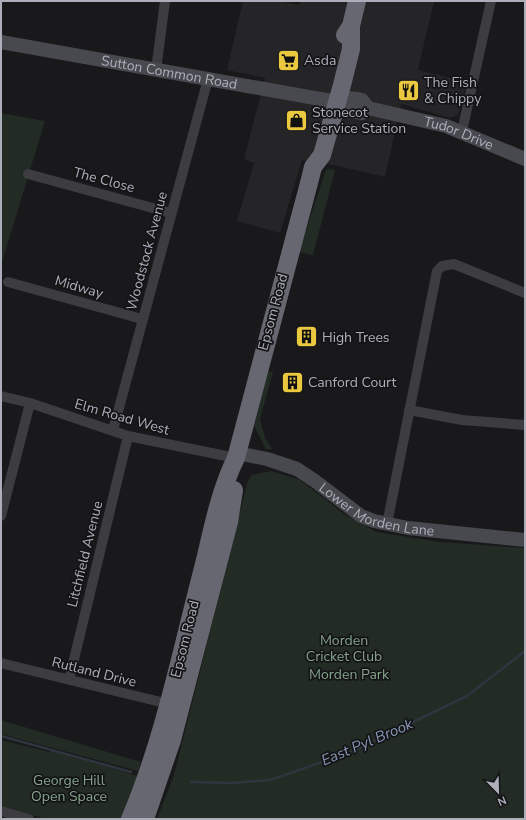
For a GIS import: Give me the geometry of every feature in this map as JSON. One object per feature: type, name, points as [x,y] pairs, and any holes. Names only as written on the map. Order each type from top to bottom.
[{"type":"highway","name":"Epsom Road","points":[[145,819],[164,766],[175,706],[229,522],[237,473],[236,456],[272,316],[313,167],[311,152],[351,49],[350,26],[357,1]]},
{"type":"highway","name":"Epsom Road","points":[[130,819],[175,706]]},
{"type":"main road","name":"Sutton Common Road","points":[[1,42],[331,101]]},
{"type":"main road","name":"Tudor Drive","points":[[331,101],[347,97],[362,100],[368,108],[430,121],[462,131],[525,159]]},
{"type":"main road","name":"Lower Morden Lane","points":[[236,456],[267,459],[297,469],[315,480],[360,516],[387,524],[408,528],[525,540]]},
{"type":"street","points":[[156,70],[165,1]]},
{"type":"street","points":[[462,131],[491,1]]},
{"type":"street","name":"Woodstock Avenue","points":[[113,430],[208,79]]},
{"type":"street","name":"The Close","points":[[28,174],[171,213]]},
{"type":"street","points":[[387,524],[437,271],[442,266],[454,264],[525,293]]},
{"type":"street","name":"Midway","points":[[8,282],[142,319]]},
{"type":"street","name":"Elm Road West","points":[[1,396],[30,403],[128,436],[236,456]]},
{"type":"street","points":[[1,516],[30,403]]},
{"type":"street","points":[[410,410],[462,420],[525,425]]},
{"type":"street","name":"Litchfield Avenue","points":[[69,680],[128,436]]},
{"type":"street","name":"Rutland Drive","points":[[1,663],[175,706]]},
{"type":"street","points":[[1,811],[29,819]]},
{"type":"shaded area","points":[[243,1],[276,1],[300,5],[301,1],[434,1],[418,70],[467,82],[458,115],[450,118],[401,104],[385,177],[338,166],[302,160],[280,233],[237,221],[254,163],[244,159],[265,78],[227,70]]},
{"type":"green space","points":[[1,113],[45,121],[1,265]]},
{"type":"green space","points":[[326,169],[335,170],[313,255],[299,252]]},
{"type":"green space","points":[[268,371],[273,372],[260,419],[265,438],[272,449],[266,449],[254,426]]},
{"type":"green space","name":"Morden Park","points":[[271,471],[300,480],[347,516],[377,532],[440,542],[525,548],[525,819],[157,819],[174,775],[247,484],[251,475]]},
{"type":"green space","points":[[1,720],[141,762],[138,771],[1,734]]},
{"type":"green space","name":"George Hill Open Space","points":[[1,740],[49,752],[51,750],[138,776],[122,819],[46,819],[1,806]]},
{"type":"waterway","name":"East Pyl Brook","points":[[191,782],[231,783],[270,780],[351,752],[467,696],[525,651]]},
{"type":"waterway","name":"East Pyl Brook","points":[[1,736],[131,772]]},
{"type":"place","name":"Asda","points":[[289,60]]},
{"type":"place","name":"The Fish & Chippy","points":[[409,90]]},
{"type":"place","name":"Stonecot Service Station","points":[[297,120]]},
{"type":"place","name":"High Trees","points":[[306,337]]},
{"type":"place","name":"Canford Court","points":[[292,382]]},
{"type":"park label","name":"Morden Cricket Club","points":[[344,648]]}]
